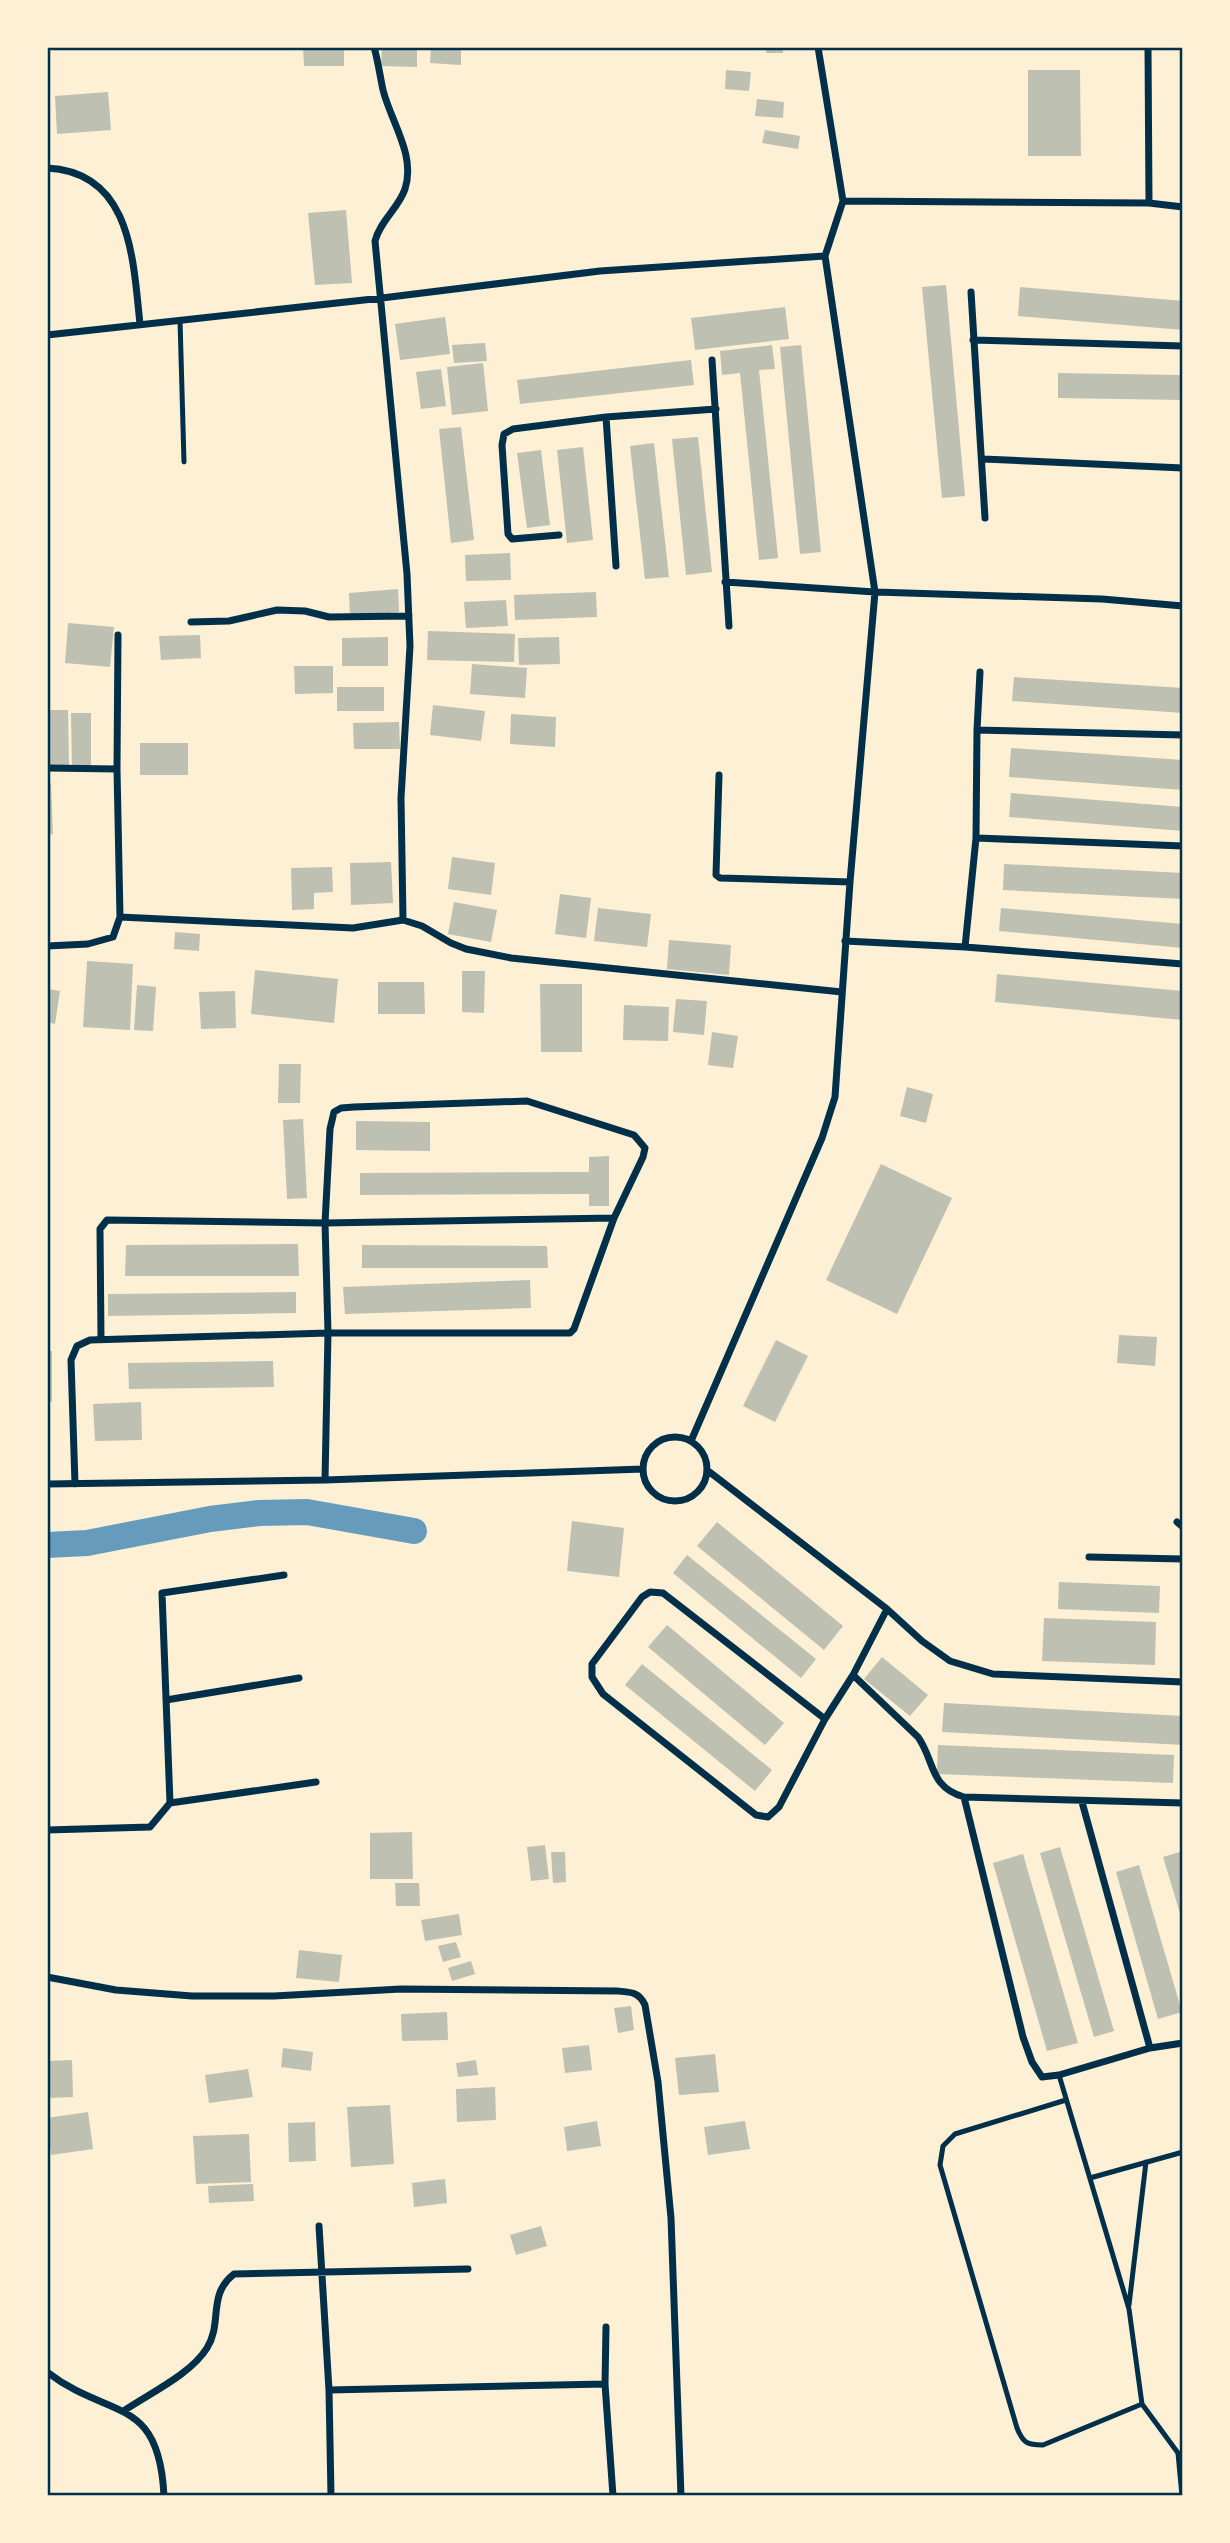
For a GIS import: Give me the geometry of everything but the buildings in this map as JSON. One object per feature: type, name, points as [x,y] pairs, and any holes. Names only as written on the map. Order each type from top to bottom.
[{"type":"street","points":[[374,47],[384,91],[406,155],[408,174],[404,192],[378,230],[375,241],[407,574],[411,646],[401,798],[403,920]]},
{"type":"street","points":[[691,1441],[822,1138],[835,1097],[845,941],[875,592],[825,256],[843,201],[818,47]]},
{"type":"street","points":[[1148,47],[1149,203]]},
{"type":"street","points":[[47,168],[89,178],[111,198],[131,246],[141,324]]},
{"type":"street","points":[[843,201],[1149,203],[1183,207]]},
{"type":"street","points":[[47,335],[600,271],[825,256]]},
{"type":"street","points":[[971,292],[985,518]]},
{"type":"street","points":[[973,340],[1183,346]]},
{"type":"street","points":[[712,360],[729,626]]},
{"type":"street","points":[[559,535],[512,539],[508,534],[502,445],[504,434],[513,429],[606,417],[716,409]]},
{"type":"street","points":[[606,417],[616,566]]},
{"type":"street","points":[[983,460],[1183,468]]},
{"type":"street","points":[[725,582],[875,592],[1102,599],[1183,606]]},
{"type":"street","points":[[191,622],[229,621],[277,610],[305,611],[329,617],[409,615]]},
{"type":"street","points":[[47,946],[102,942],[113,937],[120,917],[118,635]]},
{"type":"street","points":[[965,947],[976,838],[976,730],[980,672]]},
{"type":"street","points":[[976,730],[1183,735]]},
{"type":"street","points":[[47,768],[117,769]]},
{"type":"street","points":[[719,775],[716,875],[720,878],[850,882]]},
{"type":"street","points":[[976,838],[1183,846]]},
{"type":"street","points":[[120,917],[353,928],[403,920],[429,929],[466,949],[511,958],[842,992]]},
{"type":"street","points":[[845,941],[965,947],[1183,964]]},
{"type":"street","points":[[75,1484],[71,1360],[76,1346],[90,1340],[328,1333],[570,1333],[614,1218],[643,1157],[645,1148],[634,1135],[527,1101],[365,1106],[341,1108],[334,1112],[330,1129],[325,1223],[328,1333],[324,1480]]},
{"type":"street","points":[[101,1338],[100,1229],[107,1220],[325,1223],[614,1218]]},
{"type":"street","points":[[680,1437],[699,1448],[707,1470],[705,1481],[691,1497],[669,1500],[651,1489],[645,1480],[643,1469],[651,1448],[659,1441],[680,1437]]},
{"type":"street","points":[[47,1484],[324,1480],[643,1469]]},
{"type":"street","points":[[707,1470],[950,1661],[969,1669],[993,1674],[1183,1682]]},
{"type":"street","points":[[1089,1557],[1183,1559]]},
{"type":"street","points":[[170,1803],[162,1593],[284,1575]]},
{"type":"street","points":[[825,1719],[663,1593],[650,1592],[642,1597],[592,1664],[592,1678],[603,1694],[763,1818],[779,1807],[887,1609]]},
{"type":"street","points":[[853,1675],[918,1737],[925,1746],[931,1769],[952,1794],[964,1797],[1183,1804]]},
{"type":"street","points":[[166,1700],[299,1678]]},
{"type":"street","points":[[47,1830],[150,1827],[170,1803],[316,1782]]},
{"type":"street","points":[[964,1797],[1023,2038],[1032,2062],[1042,2077],[1059,2075],[1150,2048],[1183,2043]]},
{"type":"street","points":[[1082,1802],[1150,2048]]},
{"type":"street","points":[[47,1977],[116,1990],[192,1996],[274,1996],[401,1989],[617,1991],[642,1997],[658,2082],[671,2218],[681,2496]]},
{"type":"street","points":[[319,2226],[329,2390],[331,2496]]},
{"type":"street","points":[[125,2410],[197,2362],[213,2336],[218,2295],[223,2283],[234,2274],[468,2269]]},
{"type":"street","points":[[606,2327],[605,2384],[613,2496]]},
{"type":"street","points":[[47,2372],[66,2387],[125,2410],[150,2434],[163,2476],[164,2496]]},
{"type":"street","points":[[329,2390],[605,2384]]},
{"type":"lane","points":[[180,320],[184,462]]},
{"type":"lane","points":[[1059,2075],[1129,2309],[1142,2404],[1178,2453],[1182,2496]]},
{"type":"lane","points":[[1066,2101],[955,2134],[943,2146],[940,2165],[1023,2441],[1028,2445],[1043,2445],[1142,2404]]},
{"type":"lane","points":[[1090,2178],[1183,2152]]},
{"type":"lane","points":[[1129,2309],[1146,2162]]},
{"type":"waterway","points":[[47,1545],[87,1543],[210,1519],[259,1513],[307,1512],[414,1531]]}]
